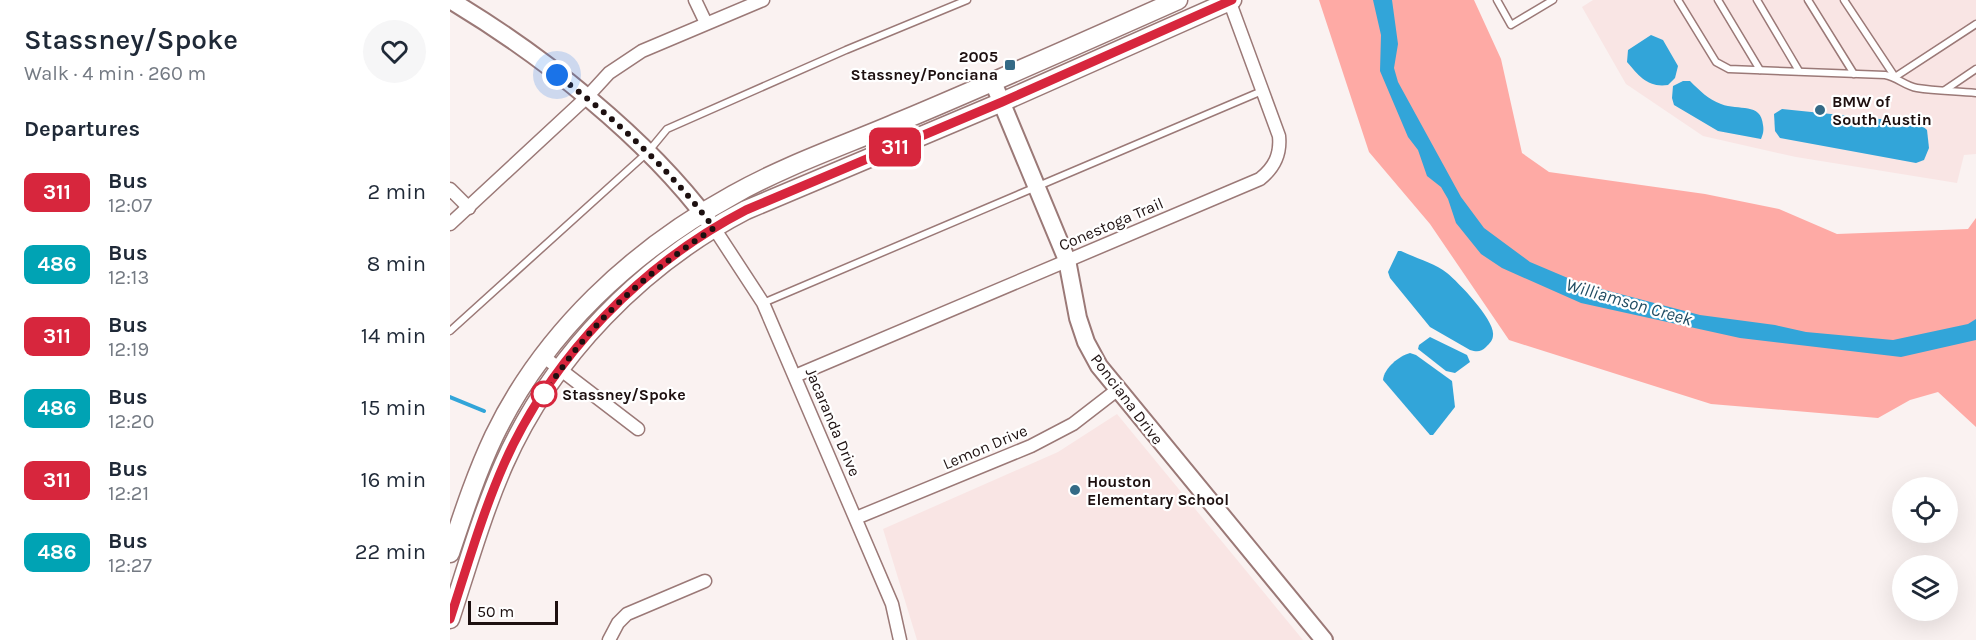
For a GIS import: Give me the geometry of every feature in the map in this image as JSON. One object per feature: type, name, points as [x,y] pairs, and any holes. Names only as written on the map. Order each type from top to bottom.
[{"type":"main road","points":[[450,553],[471,491],[495,435],[513,402],[544,357],[576,317],[613,279],[674,230],[770,177],[1178,0]]},
{"type":"main road","points":[[450,619],[459,564],[505,463],[532,411],[589,333],[622,298],[661,266],[714,228],[779,195],[1002,102],[1230,0]]},
{"type":"street","points":[[450,0],[483,20],[587,97],[648,152],[714,228]]},
{"type":"street","points":[[695,0],[706,23]]},
{"type":"street","points":[[450,224],[625,60],[763,0]]},
{"type":"street","name":"Conestoga Trail","points":[[795,376],[1260,179],[1268,173],[1277,158],[1279,143],[1263,90],[1230,0]]},
{"type":"street","name":"Ponciana Drive","points":[[993,82],[1067,260],[1078,318],[1086,342],[1099,366],[1324,640]]},
{"type":"street","points":[[450,189],[469,208]]},
{"type":"street","name":"Jacaranda Drive","points":[[714,228],[763,303],[892,604],[900,640]]},
{"type":"street","points":[[544,357],[638,429]]},
{"type":"street","name":"Lemon Drive","points":[[856,518],[1041,441],[1073,424],[1117,390]]},
{"type":"street","points":[[609,640],[618,623],[627,614],[705,581]]},
{"type":"lane","points":[[450,332],[648,152],[668,129],[967,0]]},
{"type":"lane","points":[[1497,0],[1511,25],[1552,0]]},
{"type":"lane","points":[[1678,0],[1716,62],[1729,69],[1895,77],[1976,24]]},
{"type":"lane","points":[[1718,0],[1760,70]]},
{"type":"lane","points":[[1757,0],[1799,71]]},
{"type":"lane","points":[[1808,0],[1854,74]]},
{"type":"lane","points":[[1844,0],[1895,77],[1916,88],[1976,93]]},
{"type":"lane","points":[[1945,90],[1976,69]]},
{"type":"lane","points":[[763,303],[1263,90]]},
{"type":"shaded area","points":[[1319,0],[1474,0],[1501,59],[1522,153],[1549,172],[1705,194],[1779,209],[1837,234],[1968,229],[1976,218],[1976,427],[1938,392],[1910,400],[1878,418],[1711,404],[1509,340],[1430,224],[1369,152]]},
{"type":"shaded area","name":"BMW of South Austin","points":[[1593,0],[1976,0],[1976,154],[1964,155],[1957,183],[1796,157],[1703,136],[1626,84],[1582,7]]},
{"type":"shaded area","name":"Houston Elementary School","points":[[1117,414],[1303,640],[917,640],[883,529],[1058,452]]},
{"type":"water","name":"Williamson Creek","points":[[1373,0],[1392,0],[1398,44],[1394,68],[1398,82],[1461,197],[1484,228],[1530,262],[1582,284],[1700,315],[1775,325],[1806,332],[1893,340],[1968,324],[1976,319],[1976,340],[1901,357],[1740,338],[1581,303],[1502,268],[1481,254],[1456,223],[1448,199],[1441,187],[1427,176],[1418,150],[1408,137],[1380,71],[1381,35]]},
{"type":"water","points":[[1651,35],[1663,40],[1678,66],[1675,78],[1668,85],[1649,83],[1627,62],[1628,50]]},
{"type":"water","points":[[1683,81],[1690,81],[1708,97],[1721,104],[1754,110],[1761,118],[1763,132],[1761,139],[1718,131],[1674,105],[1673,86]]},
{"type":"water","points":[[1782,109],[1919,123],[1927,130],[1929,148],[1924,160],[1916,163],[1780,138],[1775,131],[1774,114]]},
{"type":"water","points":[[1398,251],[1442,269],[1467,293],[1492,328],[1493,335],[1486,347],[1479,351],[1470,350],[1430,327],[1390,278],[1388,272]]},
{"type":"water","points":[[1430,337],[1467,355],[1470,362],[1455,373],[1446,371],[1418,349],[1419,345]]},
{"type":"water","points":[[1410,353],[1452,381],[1455,407],[1433,435],[1430,435],[1383,380],[1386,371],[1393,363]]},
{"type":"waterway","points":[[450,397],[484,411]]},
{"type":"bus line","name":"311","points":[[450,619],[489,501],[513,445],[532,411],[589,333],[622,298],[654,271],[714,228],[746,210],[1002,102],[1232,0]]},
{"type":"place","name":"2005 Stassney/Ponciana","points":[[1010,65]]},
{"type":"place","name":"BMW of South Austin","points":[[1820,110]]},
{"type":"place","name":"Stassney/Spoke","points":[[544,394]]},
{"type":"place","name":"Houston Elementary School","points":[[1075,490]]},
{"type":"route","points":[[544,394],[573,352],[622,298],[687,246],[714,228],[693,201],[648,152],[587,97],[557,75]]}]
